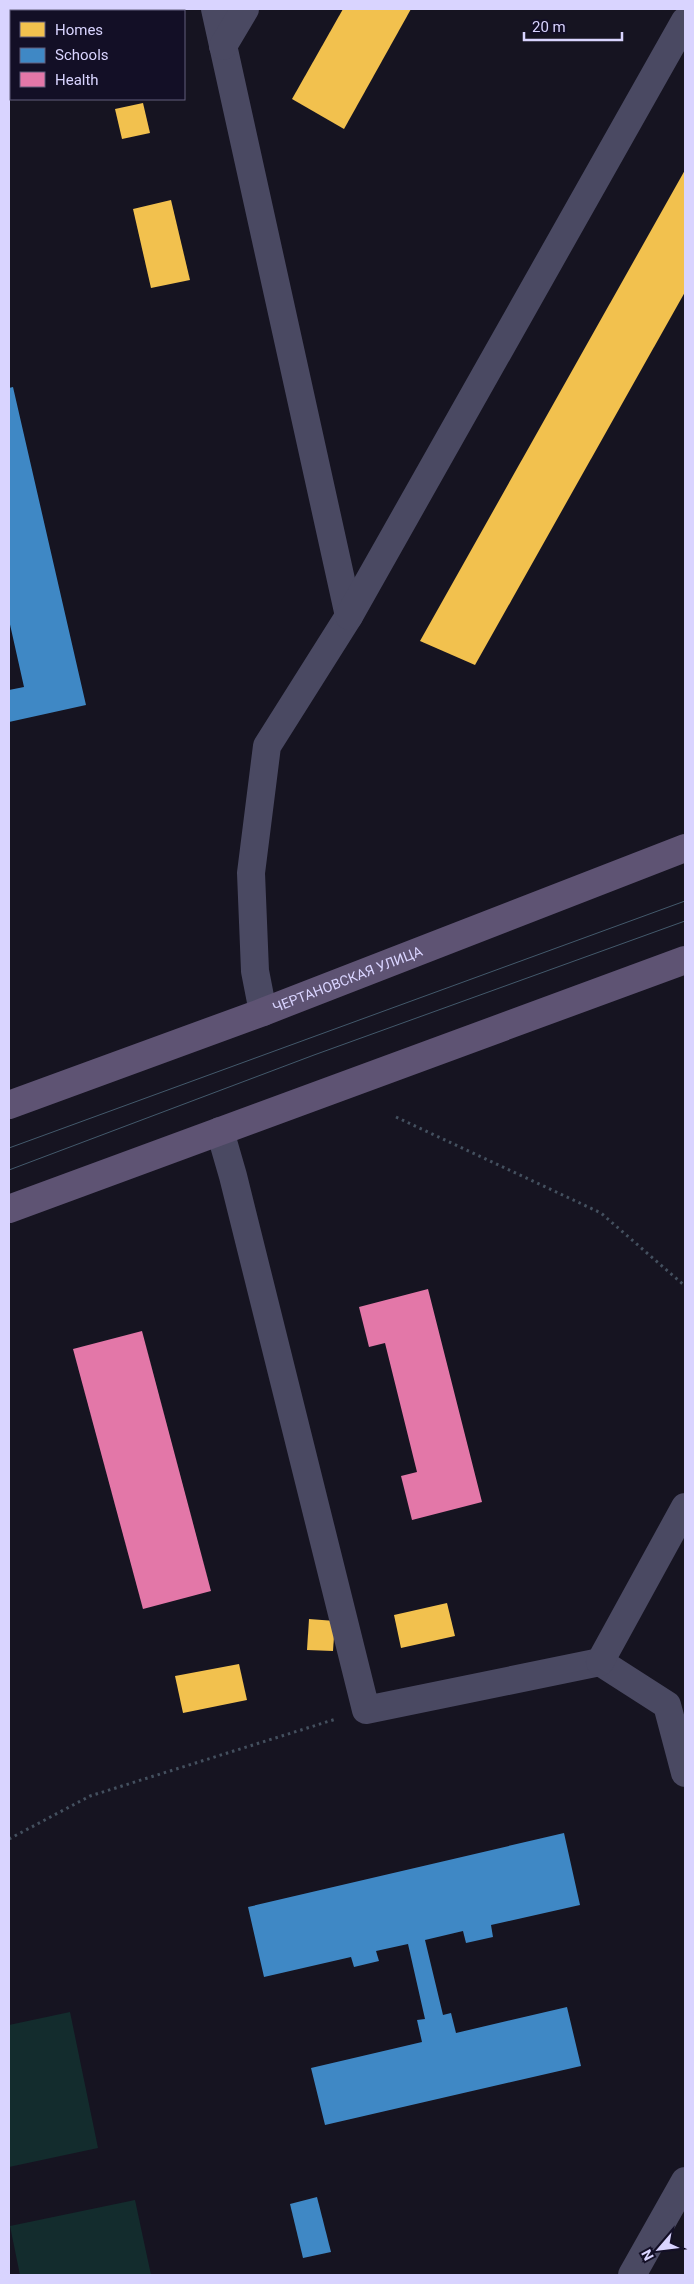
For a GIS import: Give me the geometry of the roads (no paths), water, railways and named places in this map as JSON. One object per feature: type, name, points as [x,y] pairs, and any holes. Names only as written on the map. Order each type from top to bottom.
[{"type":"main road","name":"ЧЕРТАНОВСКАЯ УЛИЦА","points":[[9,1105],[263,1012],[685,848]]},
{"type":"main road","points":[[9,1209],[685,960]]},
{"type":"lane","points":[[215,9],[349,616]]},
{"type":"lane","points":[[223,46],[245,9]]},
{"type":"lane","points":[[263,1012],[255,970],[251,872],[267,746],[349,616],[685,21]]},
{"type":"lane","points":[[220,1131],[236,1186],[366,1710],[600,1662],[667,1705],[685,1773]]},
{"type":"lane","points":[[600,1662],[685,1507]]},
{"type":"lane","points":[[632,2275],[685,2181]]},
{"type":"tram line","points":[[9,1148],[685,901]]},
{"type":"tram line","points":[[9,1170],[314,1055],[685,921]]}]
